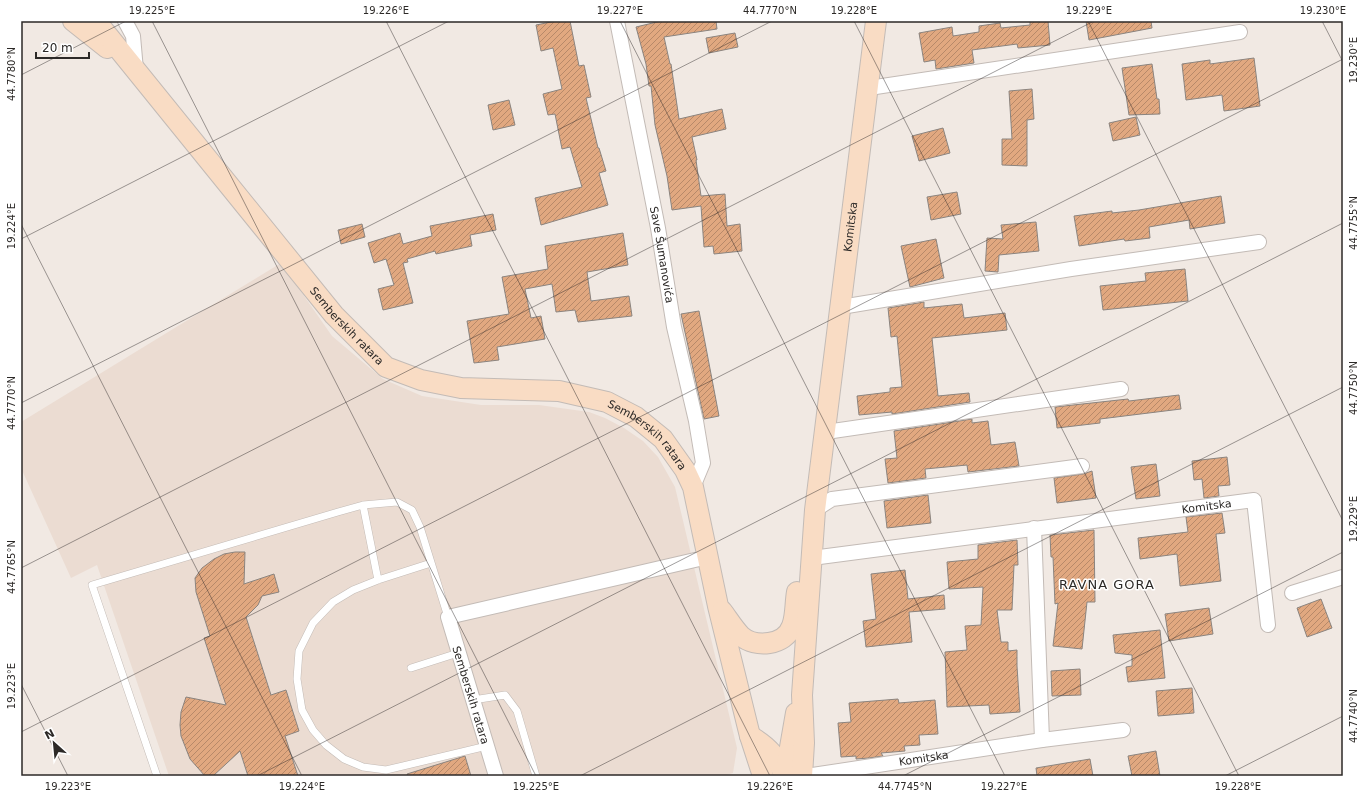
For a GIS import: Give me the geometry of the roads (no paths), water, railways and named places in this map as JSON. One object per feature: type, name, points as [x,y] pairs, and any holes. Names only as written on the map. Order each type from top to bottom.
[{"type":"main road","points":[[73,21],[136,70]]},
{"type":"main road","points":[[96,21],[136,70]]},
{"type":"main road","name":"Komitska","points":[[802,776],[804,743],[802,695],[815,510],[869,88],[876,21]]},
{"type":"main road","name":"Semberskih ratara","points":[[136,70],[334,315],[386,367],[421,380],[461,388],[559,390],[607,402],[636,417],[663,439],[685,470],[693,486],[718,606],[750,736],[763,776]]},
{"type":"main road","points":[[718,606],[742,637],[761,644],[772,644],[788,634],[792,626],[805,540],[815,510]]},
{"type":"main road","points":[[785,776],[794,718],[802,695]]},
{"type":"main road","points":[[750,736],[765,745],[777,759],[785,776]]},
{"type":"street","points":[[125,21],[133,36],[136,70]]},
{"type":"street","name":"Save Šumanovića","points":[[617,21],[658,228],[674,327],[696,421],[703,463],[693,486]]},
{"type":"street","points":[[869,88],[1240,32]]},
{"type":"street","points":[[841,308],[1071,269],[1259,242]]},
{"type":"street","points":[[826,432],[1121,389]]},
{"type":"street","points":[[815,510],[832,499],[1082,466]]},
{"type":"street","name":"Komitska","points":[[812,558],[1254,500],[1268,625]]},
{"type":"street","points":[[1034,528],[1042,740]]},
{"type":"street","points":[[448,617],[708,557]]},
{"type":"street","points":[[1292,593],[1343,577]]},
{"type":"street","name":"Semberskih ratara","points":[[448,617],[496,776]]},
{"type":"street","name":"Komitska","points":[[806,776],[1042,740],[1123,730]]},
{"type":"lane","points":[[157,776],[92,585],[363,506],[397,502],[412,510],[420,527],[448,617]]},
{"type":"lane","points":[[363,506],[378,580]]},
{"type":"lane","points":[[431,563],[378,580],[353,590],[333,602],[313,623],[299,651],[297,679],[302,710],[313,730],[326,745],[344,759],[363,767],[386,770],[487,746]]},
{"type":"lane","points":[[411,668],[458,653]]},
{"type":"lane","points":[[473,700],[505,695],[517,711],[536,776]]},
{"type":"district","name":"RAVNA GORA","points":[[1107,584]]}]
